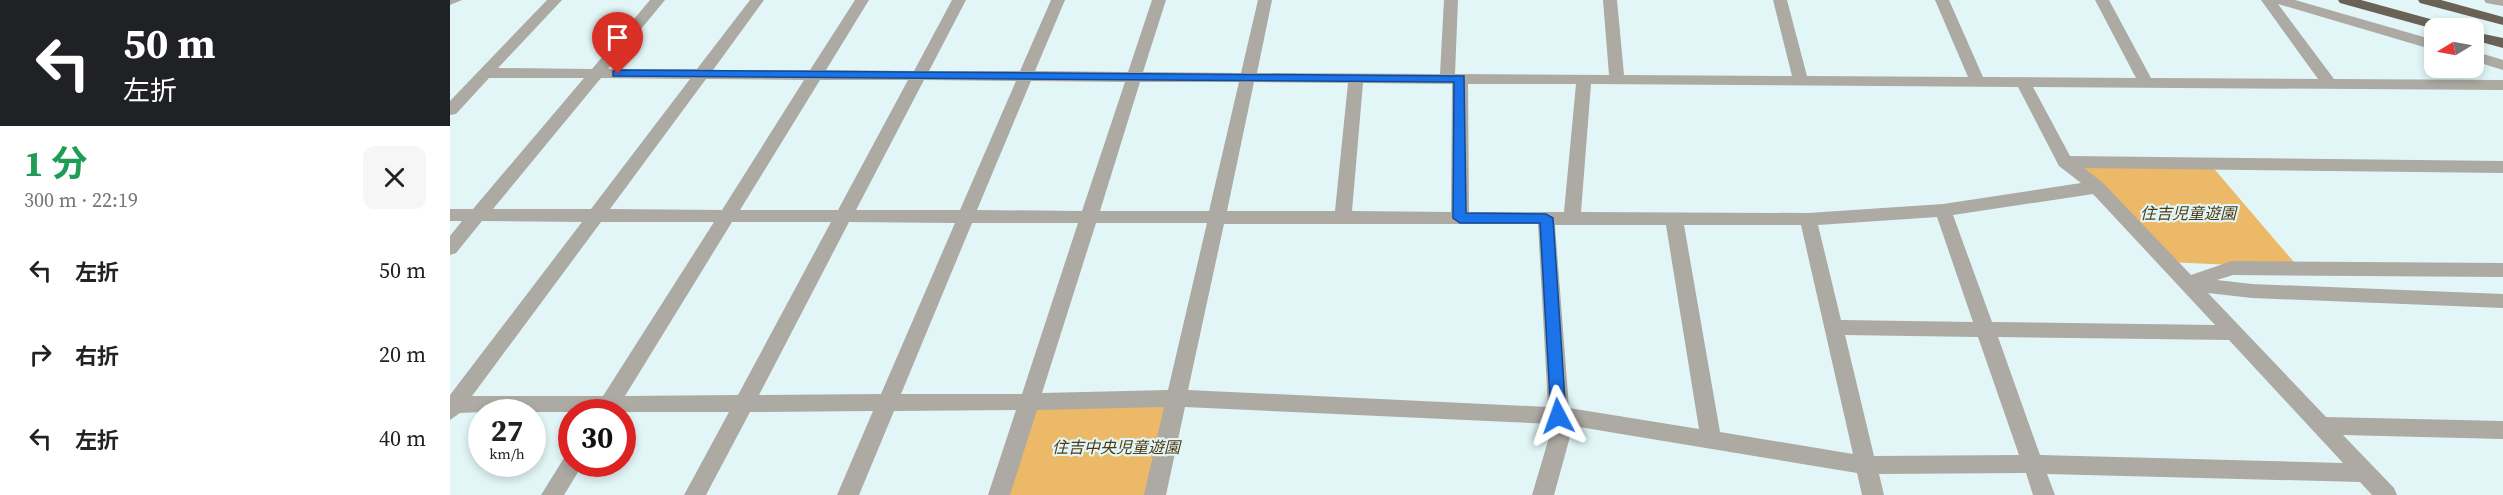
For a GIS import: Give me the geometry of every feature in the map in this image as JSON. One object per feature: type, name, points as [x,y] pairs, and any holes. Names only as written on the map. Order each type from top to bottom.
[{"type":"highway","points":[[2345,0],[2424,22]]},
{"type":"highway","points":[[2425,0],[2503,21]]},
{"type":"highway","points":[[2484,39],[2503,44]]},
{"type":"street","points":[[450,1],[455,0]]},
{"type":"street","points":[[450,110],[555,0]]},
{"type":"street","points":[[450,248],[658,0]]},
{"type":"street","points":[[452,407],[757,0]]},
{"type":"street","points":[[612,399],[862,0]]},
{"type":"street","points":[[695,495],[958,0]]},
{"type":"street","points":[[848,495],[1058,0]]},
{"type":"street","points":[[999,495],[1159,0]]},
{"type":"street","points":[[1155,495],[1265,0]]},
{"type":"street","points":[[1451,0],[1460,218]]},
{"type":"street","points":[[1610,0],[1617,79]]},
{"type":"street","points":[[1780,0],[1801,81]]},
{"type":"street","points":[[1942,0],[1977,81]]},
{"type":"street","points":[[2102,0],[2146,82]]},
{"type":"street","points":[[2268,0],[2329,84]]},
{"type":"street","points":[[2280,0],[2424,42]]},
{"type":"street","points":[[2492,0],[2503,2]]},
{"type":"street","points":[[2484,59],[2503,65]]},
{"type":"street","points":[[486,73],[2503,85]]},
{"type":"street","points":[[1343,218],[1356,78]]},
{"type":"street","points":[[1572,219],[1584,79]]},
{"type":"street","points":[[2022,82],[2065,162],[2097,187],[2386,495]]},
{"type":"street","points":[[2065,162],[2503,167]]},
{"type":"street","points":[[450,215],[1808,219],[1943,210],[2097,187]]},
{"type":"street","points":[[1943,210],[2044,495]]},
{"type":"street","points":[[1543,495],[1562,416],[1546,218]]},
{"type":"street","points":[[1674,219],[1712,440]]},
{"type":"street","points":[[1808,219],[1873,495]]},
{"type":"street","points":[[2187,283],[2232,268],[2503,270]]},
{"type":"street","points":[[2187,283],[2252,291],[2503,302]]},
{"type":"street","points":[[1833,327],[2234,333]]},
{"type":"street","points":[[636,407],[1176,398],[1562,416],[1866,465],[2033,465],[2365,473]]},
{"type":"street","points":[[452,407],[558,408]]},
{"type":"street","points":[[2323,426],[2503,430]]},
{"type":"street","points":[[552,495],[564,477]]},
{"type":"green space","name":"住吉児童遊園","points":[[2065,162],[2210,164],[2299,268],[2167,262]]},
{"type":"green space","name":"住吉中央児童遊園","points":[[1176,398],[1155,495],[999,495],[1028,402]]},
{"type":"route","points":[[618,74],[1460,79],[1460,218],[1546,218],[1558,416]]}]
